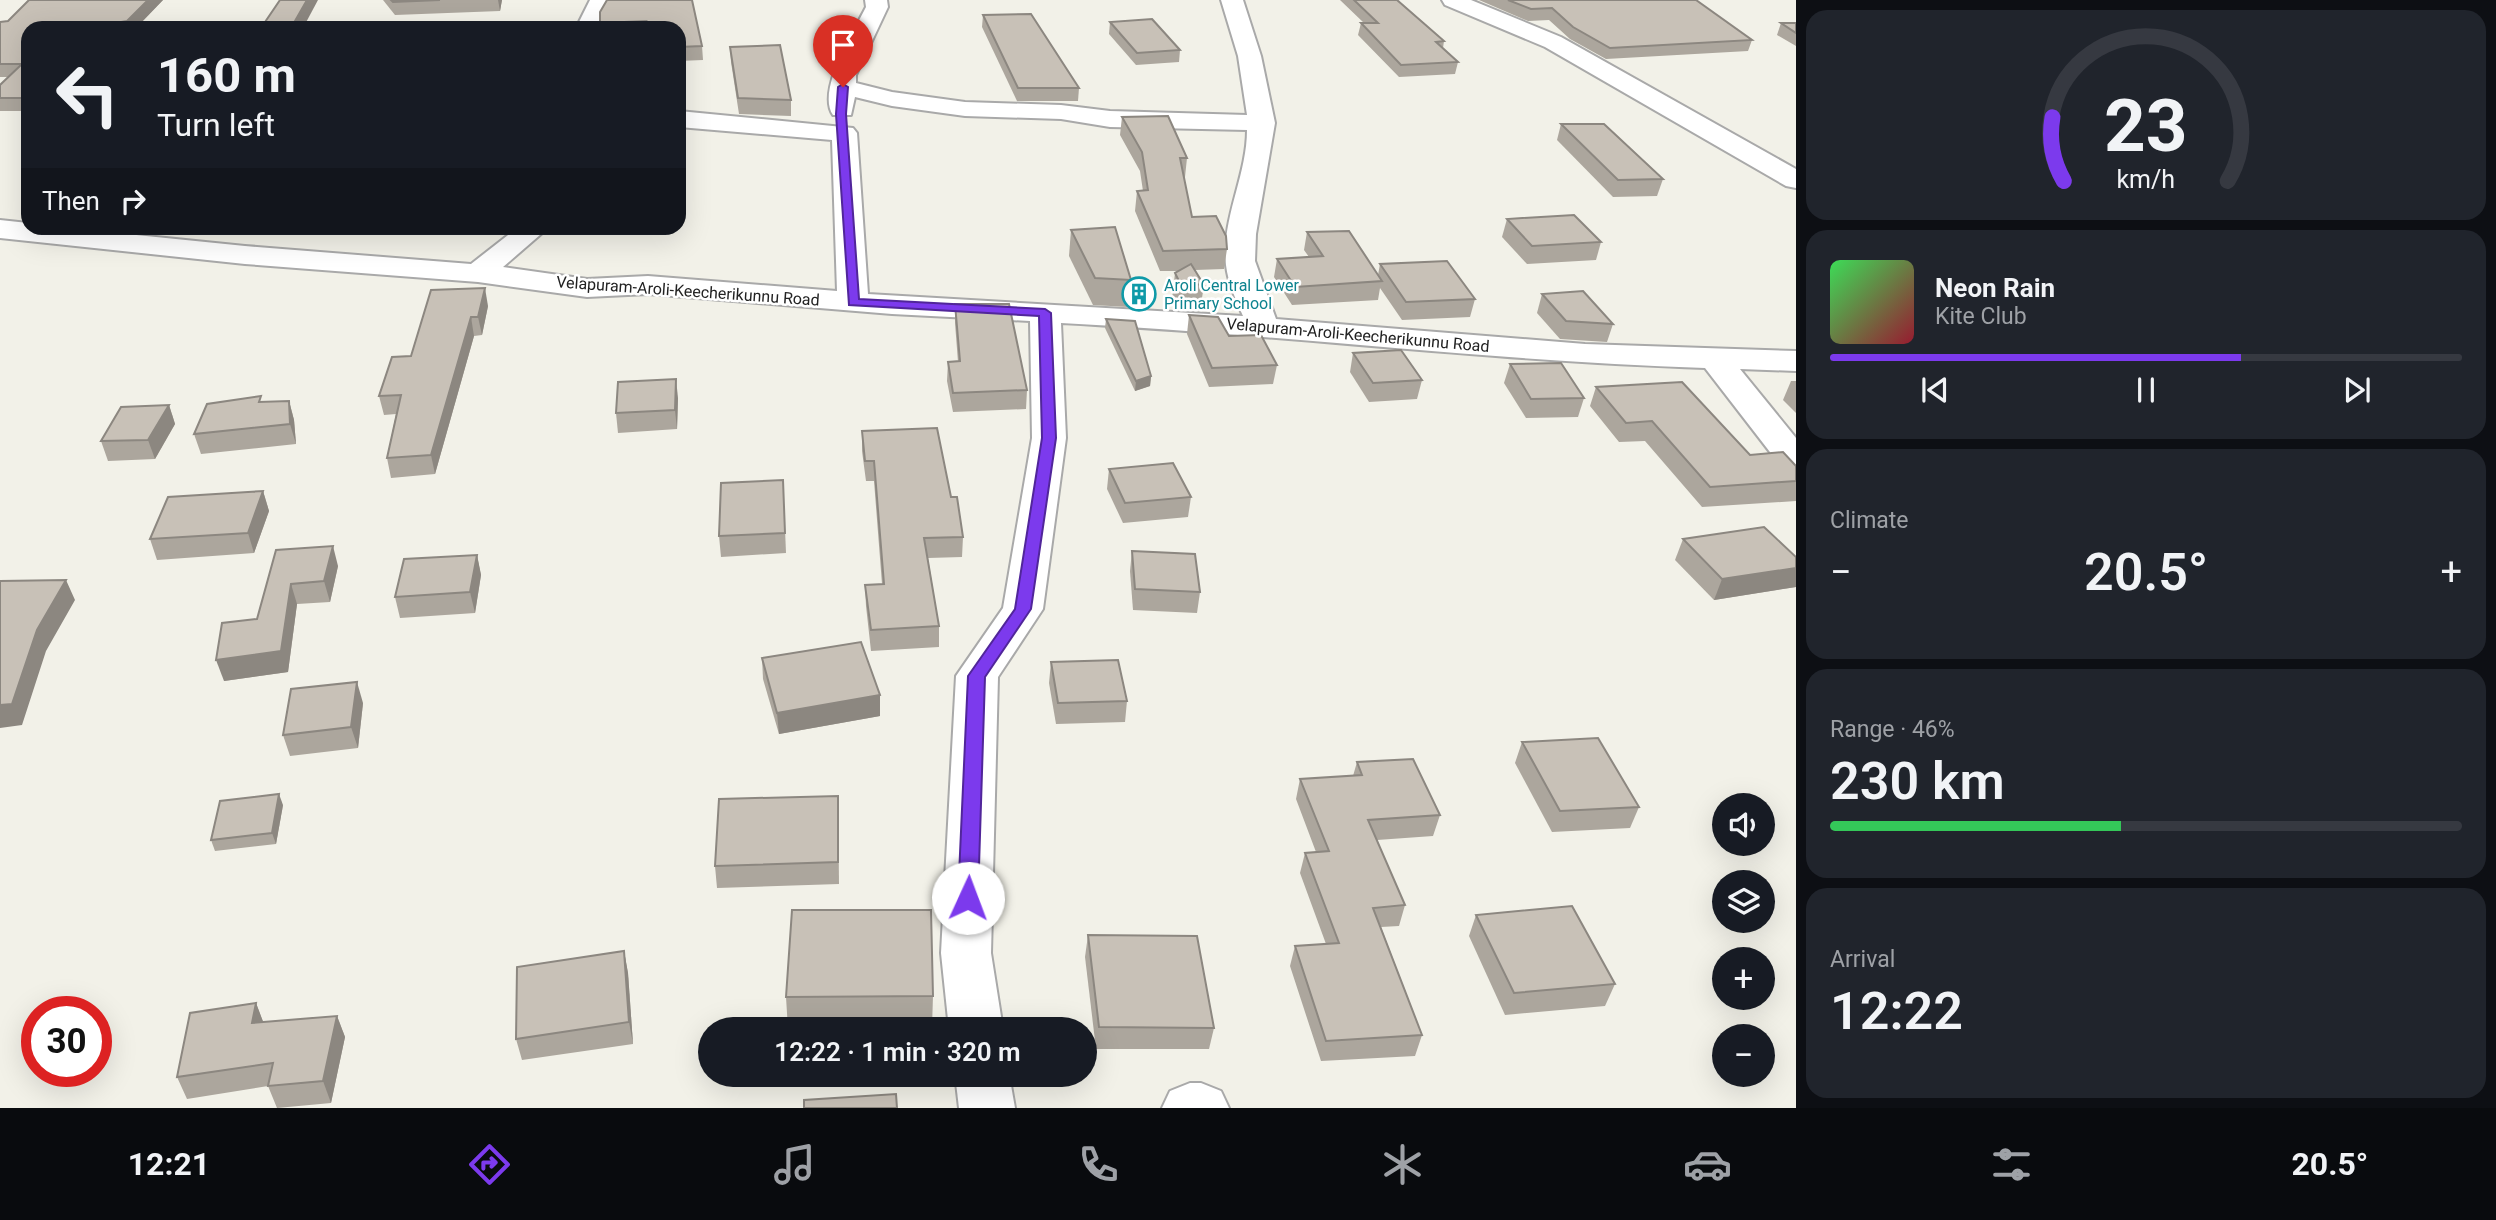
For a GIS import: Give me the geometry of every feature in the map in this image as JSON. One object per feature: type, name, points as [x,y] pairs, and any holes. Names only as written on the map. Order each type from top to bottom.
[{"type":"street","points":[[590,21],[601,0]]},
{"type":"street","points":[[853,302],[843,87],[844,75],[877,7],[877,0]]},
{"type":"street","points":[[1232,0],[1241,23],[1262,124],[1258,157],[1244,208],[1240,264],[1263,327]]},
{"type":"street","points":[[1453,0],[1553,42],[1796,180]]},
{"type":"street","points":[[843,87],[892,99],[965,109],[1061,113],[1110,119],[1262,124]]},
{"type":"street","points":[[686,121],[844,133]]},
{"type":"street","name":"Velapuram-Aroli-Keecherikunnu Road","points":[[0,229],[21,231]]},
{"type":"street","name":"Velapuram-Aroli-Keecherikunnu Road","points":[[57,235],[245,255],[478,273],[587,288],[648,285],[853,302],[1263,327],[1585,354],[1796,361]]},
{"type":"street","points":[[478,273],[525,235]]},
{"type":"street","points":[[974,1017],[966,953],[977,676],[1023,609],[1049,438],[1045,313]]},
{"type":"street","points":[[1714,358],[1796,461]]},
{"type":"street","points":[[984,1087],[987,1108]]},
{"type":"street","points":[[1190,1108],[1201,1108]]},
{"type":"building","points":[[29,0],[148,0],[127,21],[21,21],[21,64],[0,64],[0,22],[8,21]]},
{"type":"building","points":[[280,0],[307,0],[295,21],[266,21]]},
{"type":"building","points":[[391,0],[440,0],[393,2]]},
{"type":"building","points":[[607,0],[692,0],[702,46],[686,47],[686,21],[600,21],[600,12]]},
{"type":"building","points":[[1354,0],[1397,0],[1444,41],[1436,42],[1458,62],[1401,65],[1361,23],[1378,23]]},
{"type":"building","points":[[1508,0],[1696,0],[1752,40],[1610,48],[1573,27],[1552,8],[1531,9]]},
{"type":"building","points":[[1031,14],[1079,88],[1018,88],[983,15]]},
{"type":"building","points":[[1152,19],[1180,50],[1137,53],[1110,22]]},
{"type":"building","points":[[1781,23],[1796,23],[1796,33]]},
{"type":"building","points":[[780,45],[791,100],[738,98],[730,47]]},
{"type":"building","points":[[21,65],[21,98],[0,98],[0,85]]},
{"type":"building","points":[[1168,116],[1187,158],[1180,158],[1192,217],[1216,216],[1226,236],[1227,249],[1163,251],[1137,191],[1148,190],[1142,152],[1122,117]]},
{"type":"building","points":[[1561,124],[1604,124],[1663,179],[1618,180]]},
{"type":"building","points":[[1574,215],[1601,242],[1532,246],[1507,219]]},
{"type":"building","points":[[1115,227],[1131,280],[1095,278],[1071,230]]},
{"type":"building","points":[[1349,231],[1382,281],[1295,287],[1277,259],[1323,256],[1307,232]]},
{"type":"building","points":[[1447,261],[1475,299],[1406,302],[1380,264]]},
{"type":"building","points":[[1191,264],[1204,285],[1180,283],[1175,273]]},
{"type":"building","points":[[485,288],[478,317],[471,317],[431,455],[387,458],[401,395],[379,396],[392,357],[411,356],[431,290]]},
{"type":"building","points":[[1583,291],[1613,324],[1566,321],[1542,294]]},
{"type":"building","points":[[955,304],[1009,304],[1027,390],[953,393],[948,362],[960,361]]},
{"type":"building","points":[[1189,315],[1218,317],[1229,336],[1261,335],[1277,365],[1212,368]]},
{"type":"building","points":[[1106,319],[1135,321],[1151,376],[1136,381]]},
{"type":"building","points":[[1401,350],[1422,380],[1373,383],[1353,353]]},
{"type":"building","points":[[1561,363],[1584,398],[1531,399],[1510,364]]},
{"type":"building","points":[[676,379],[675,410],[616,413],[618,382]]},
{"type":"building","points":[[1682,382],[1750,455],[1783,452],[1796,466],[1796,481],[1710,487],[1652,421],[1626,423],[1596,387]]},
{"type":"building","points":[[261,396],[259,402],[289,401],[290,424],[194,434],[207,404]]},
{"type":"building","points":[[169,405],[148,440],[101,441],[121,407]]},
{"type":"building","points":[[937,428],[951,497],[957,497],[963,537],[924,538],[939,626],[871,630],[865,585],[884,584],[874,461],[865,461],[862,431]]},
{"type":"building","points":[[1173,463],[1191,497],[1125,503],[1109,469]]},
{"type":"building","points":[[783,480],[785,533],[719,536],[721,483]]},
{"type":"building","points":[[263,491],[248,533],[150,539],[168,497]]},
{"type":"building","points":[[1764,527],[1796,557],[1796,568],[1722,579],[1683,539]]},
{"type":"building","points":[[333,546],[324,581],[291,584],[281,651],[216,660],[222,623],[257,619],[276,550]]},
{"type":"building","points":[[1132,551],[1195,554],[1200,592],[1135,589]]},
{"type":"building","points":[[477,555],[470,592],[395,597],[404,559]]},
{"type":"building","points":[[66,580],[37,630],[12,704],[0,705],[0,581]]},
{"type":"building","points":[[861,642],[880,695],[777,713],[762,658]]},
{"type":"building","points":[[1118,660],[1127,701],[1058,703],[1051,662]]},
{"type":"building","points":[[357,682],[351,727],[283,735],[291,689]]},
{"type":"building","points":[[1598,738],[1639,807],[1560,811],[1522,742]]},
{"type":"building","points":[[1413,759],[1440,815],[1368,820],[1405,905],[1373,908],[1422,1035],[1326,1041],[1295,946],[1339,943],[1305,853],[1329,851],[1300,779],[1362,775],[1357,762]]},
{"type":"building","points":[[279,794],[272,833],[211,840],[220,801]]},
{"type":"building","points":[[838,796],[838,862],[715,866],[719,799]]},
{"type":"building","points":[[1572,906],[1615,984],[1514,993],[1476,915]]},
{"type":"building","points":[[792,910],[931,910],[933,996],[786,997]]},
{"type":"building","points":[[1088,935],[1197,936],[1214,1028],[1099,1027]]},
{"type":"building","points":[[624,951],[629,1022],[516,1039],[517,967]]},
{"type":"building","points":[[256,1003],[252,1023],[337,1016],[323,1081],[268,1086],[273,1063],[177,1077],[190,1013]]},
{"type":"building","points":[[896,1094],[897,1108],[804,1108],[804,1100]]},
{"type":"place","name":"Aroli Central Lower Primary School","points":[[1139,294]]},
{"type":"route","points":[[843,87],[841,114],[853,302],[1045,313],[1049,438],[1023,609],[977,676],[968,898]]}]
